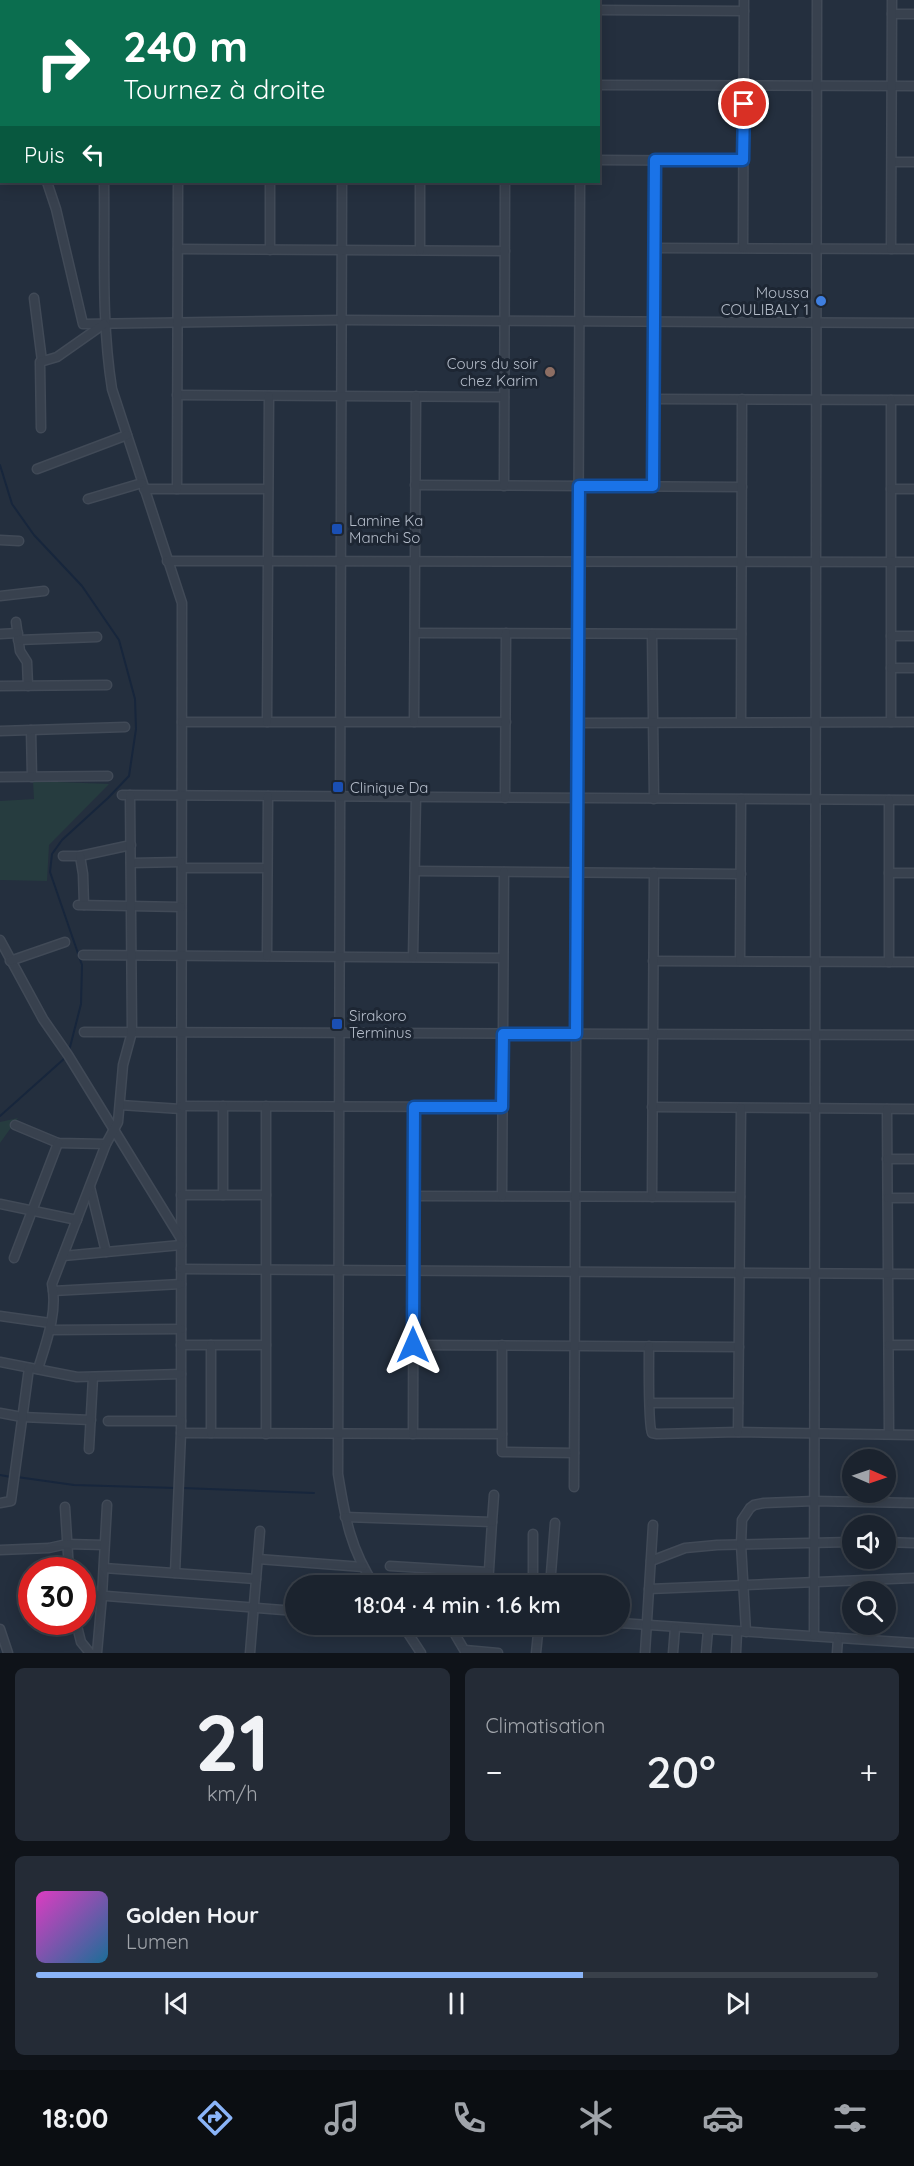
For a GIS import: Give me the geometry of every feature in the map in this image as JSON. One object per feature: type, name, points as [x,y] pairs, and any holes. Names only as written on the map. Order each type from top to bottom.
[{"type":"street","points":[[657,0],[657,10]]},
{"type":"street","points":[[743,248],[744,0]]},
{"type":"street","points":[[814,1636],[818,0]]},
{"type":"street","points":[[891,249],[892,0]]},
{"type":"street","points":[[600,10],[744,11]]},
{"type":"street","points":[[892,14],[914,14]]},
{"type":"street","points":[[600,85],[914,86]]},
{"type":"street","points":[[600,160],[743,160]]},
{"type":"street","points":[[653,486],[655,160]]},
{"type":"street","points":[[892,162],[914,162]]},
{"type":"street","points":[[47,183],[56,209],[83,324],[342,320],[914,323]]},
{"type":"street","points":[[105,183],[105,324],[106,352],[112,389],[182,603],[181,1433],[175,1573]]},
{"type":"street","points":[[177,489],[178,183]]},
{"type":"street","points":[[270,183],[270,249]]},
{"type":"street","points":[[342,183],[338,1474],[350,1537],[368,1575]]},
{"type":"street","points":[[420,183],[420,250]]},
{"type":"street","points":[[504,486],[505,183]]},
{"type":"street","points":[[574,1486],[580,183]]},
{"type":"street","points":[[655,248],[914,249]]},
{"type":"street","points":[[178,249],[505,250]]},
{"type":"street","points":[[34,298],[42,361],[40,362],[42,428]]},
{"type":"street","points":[[42,361],[57,357],[105,324]]},
{"type":"street","points":[[177,395],[504,397]]},
{"type":"street","points":[[267,722],[269,396]]},
{"type":"street","points":[[414,722],[416,396]]},
{"type":"street","points":[[654,399],[914,400]]},
{"type":"street","points":[[741,722],[742,399]]},
{"type":"street","points":[[891,400],[891,722]]},
{"type":"street","points":[[37,469],[127,435]]},
{"type":"street","points":[[415,485],[742,487]]},
{"type":"street","points":[[88,499],[143,486],[177,489],[268,489]]},
{"type":"street","points":[[891,489],[914,489]]},
{"type":"street","points":[[0,540],[20,541]]},
{"type":"street","points":[[167,561],[914,562]]},
{"type":"street","points":[[0,596],[44,591]]},
{"type":"street","points":[[16,622],[20,651],[27,662],[28,686]]},
{"type":"street","points":[[415,633],[741,634]]},
{"type":"street","points":[[505,798],[506,633]]},
{"type":"street","points":[[0,634],[18,637],[98,637]]},
{"type":"street","points":[[652,634],[654,799]]},
{"type":"street","points":[[891,636],[914,636]]},
{"type":"street","points":[[891,668],[914,668]]},
{"type":"street","points":[[0,686],[107,685]]},
{"type":"street","points":[[182,722],[506,722]]},
{"type":"street","points":[[578,723],[914,722]]},
{"type":"street","points":[[0,731],[125,727]]},
{"type":"street","points":[[31,730],[32,777]]},
{"type":"street","points":[[0,777],[108,776]]},
{"type":"street","points":[[0,1503],[11,1501],[22,1417],[33,1369],[50,1327],[52,1284],[106,1144],[118,1122],[123,1065],[132,1032],[131,845],[126,795],[914,800]]},
{"type":"street","points":[[267,956],[268,796]]},
{"type":"street","points":[[413,957],[416,797]]},
{"type":"street","points":[[740,961],[741,799]]},
{"type":"street","points":[[889,962],[890,800]]},
{"type":"street","points":[[63,856],[81,856],[131,845]]},
{"type":"street","points":[[81,856],[83,874],[81,905],[182,907]]},
{"type":"street","points":[[131,863],[267,868]]},
{"type":"street","points":[[415,871],[741,874]]},
{"type":"street","points":[[502,1196],[504,872]]},
{"type":"street","points":[[652,1197],[654,873]]},
{"type":"street","points":[[889,873],[914,873]]},
{"type":"street","points":[[0,940],[43,1019],[115,1130],[181,1242]]},
{"type":"street","points":[[10,961],[65,942]]},
{"type":"street","points":[[83,955],[503,958]]},
{"type":"street","points":[[653,961],[914,962]]},
{"type":"street","points":[[84,1032],[914,1035]]},
{"type":"street","points":[[120,1105],[181,1108],[222,1106],[502,1107]]},
{"type":"street","points":[[222,1106],[223,1195]]},
{"type":"street","points":[[266,1434],[267,1106]]},
{"type":"street","points":[[413,1434],[414,1107]]},
{"type":"street","points":[[652,1107],[914,1109]]},
{"type":"street","points":[[738,1432],[741,1108]]},
{"type":"street","points":[[887,1109],[889,1434]]},
{"type":"street","points":[[15,1125],[58,1143],[106,1144]]},
{"type":"street","points":[[14,1258],[58,1143]]},
{"type":"street","points":[[887,1159],[914,1159]]},
{"type":"street","points":[[90,1187],[106,1252]]},
{"type":"street","points":[[181,1195],[266,1195]]},
{"type":"street","points":[[414,1196],[740,1197]]},
{"type":"street","points":[[888,1198],[914,1198]]},
{"type":"street","points":[[0,1204],[77,1220]]},
{"type":"street","points":[[63,1256],[181,1242]]},
{"type":"street","points":[[181,1269],[914,1274]]},
{"type":"street","points":[[53,1291],[181,1284]]},
{"type":"street","points":[[0,1316],[50,1327],[181,1329]]},
{"type":"street","points":[[413,1345],[739,1347]]},
{"type":"street","points":[[501,1345],[502,1452],[574,1453]]},
{"type":"street","points":[[889,1345],[914,1345]]},
{"type":"street","points":[[181,1346],[266,1346]]},
{"type":"street","points":[[211,1433],[212,1346]]},
{"type":"street","points":[[649,1346],[651,1403],[649,1428],[652,1433],[914,1435]]},
{"type":"street","points":[[0,1362],[77,1377],[181,1374]]},
{"type":"street","points":[[89,1449],[93,1377]]},
{"type":"street","points":[[651,1403],[738,1403]]},
{"type":"street","points":[[0,1413],[22,1417],[91,1420]]},
{"type":"street","points":[[108,1421],[181,1421]]},
{"type":"street","points":[[181,1433],[502,1434]]},
{"type":"street","points":[[390,1566],[488,1572],[494,1495]]},
{"type":"street","points":[[736,1653],[742,1632],[744,1585],[741,1544],[742,1520],[746,1511],[754,1505],[814,1501],[914,1503]]},
{"type":"street","points":[[97,1653],[98,1595],[104,1568],[107,1505]]},
{"type":"street","points":[[65,1507],[68,1557]]},
{"type":"street","points":[[345,1517],[492,1522]]},
{"type":"street","points":[[551,1575],[555,1523]]},
{"type":"street","points":[[645,1653],[653,1525]]},
{"type":"street","points":[[250,1653],[260,1532]]},
{"type":"street","points":[[533,1534],[533,1575]]},
{"type":"street","points":[[651,1562],[685,1548],[741,1544],[842,1542]]},
{"type":"street","points":[[896,1543],[914,1544]]},
{"type":"street","points":[[0,1551],[49,1548],[67,1544],[104,1545]]},
{"type":"street","points":[[258,1559],[363,1567]]},
{"type":"street","points":[[104,1568],[256,1579]]},
{"type":"street","points":[[650,1589],[914,1578]]},
{"type":"street","points":[[98,1595],[285,1610]]},
{"type":"street","points":[[630,1624],[914,1643]]},
{"type":"street","points":[[673,1653],[675,1628]]},
{"type":"street","points":[[0,1629],[8,1653]]},
{"type":"street","points":[[706,1653],[708,1630]]},
{"type":"street","points":[[79,1635],[90,1653]]},
{"type":"street","points":[[409,1635],[421,1653]]},
{"type":"street","points":[[456,1635],[466,1652],[498,1653]]},
{"type":"street","points":[[536,1653],[538,1635]]},
{"type":"street","points":[[837,1653],[838,1638]]},
{"type":"green space","points":[[33,781],[109,784],[49,845],[47,881],[0,880],[0,801],[34,799]]},
{"type":"green space","points":[[18,1118],[0,1143],[0,1122]]},
{"type":"waterway","points":[[0,465],[12,504],[34,535],[82,586],[119,640],[135,699],[136,729],[129,776],[62,840],[52,854],[50,872],[82,965],[81,1004],[69,1051]]},
{"type":"waterway","points":[[0,1116],[65,1058]]},
{"type":"waterway","points":[[0,1475],[11,1477]]},
{"type":"waterway","points":[[17,1477],[74,1485],[176,1488]]},
{"type":"waterway","points":[[182,1488],[314,1493]]},
{"type":"place","name":"Moussa COULIBALY 1","points":[[821,301]]},
{"type":"place","name":"Cours du soir chez Karim","points":[[550,372]]},
{"type":"place","name":"Lamine Ka Manchi So","points":[[337,529]]},
{"type":"place","name":"Clinique Da","points":[[338,787]]},
{"type":"place","name":"Sirakoro Terminus","points":[[337,1024]]},
{"type":"route","points":[[413,1345],[414,1107],[502,1107],[503,1034],[576,1034],[579,486],[653,486],[655,160],[743,160],[744,104]]}]
